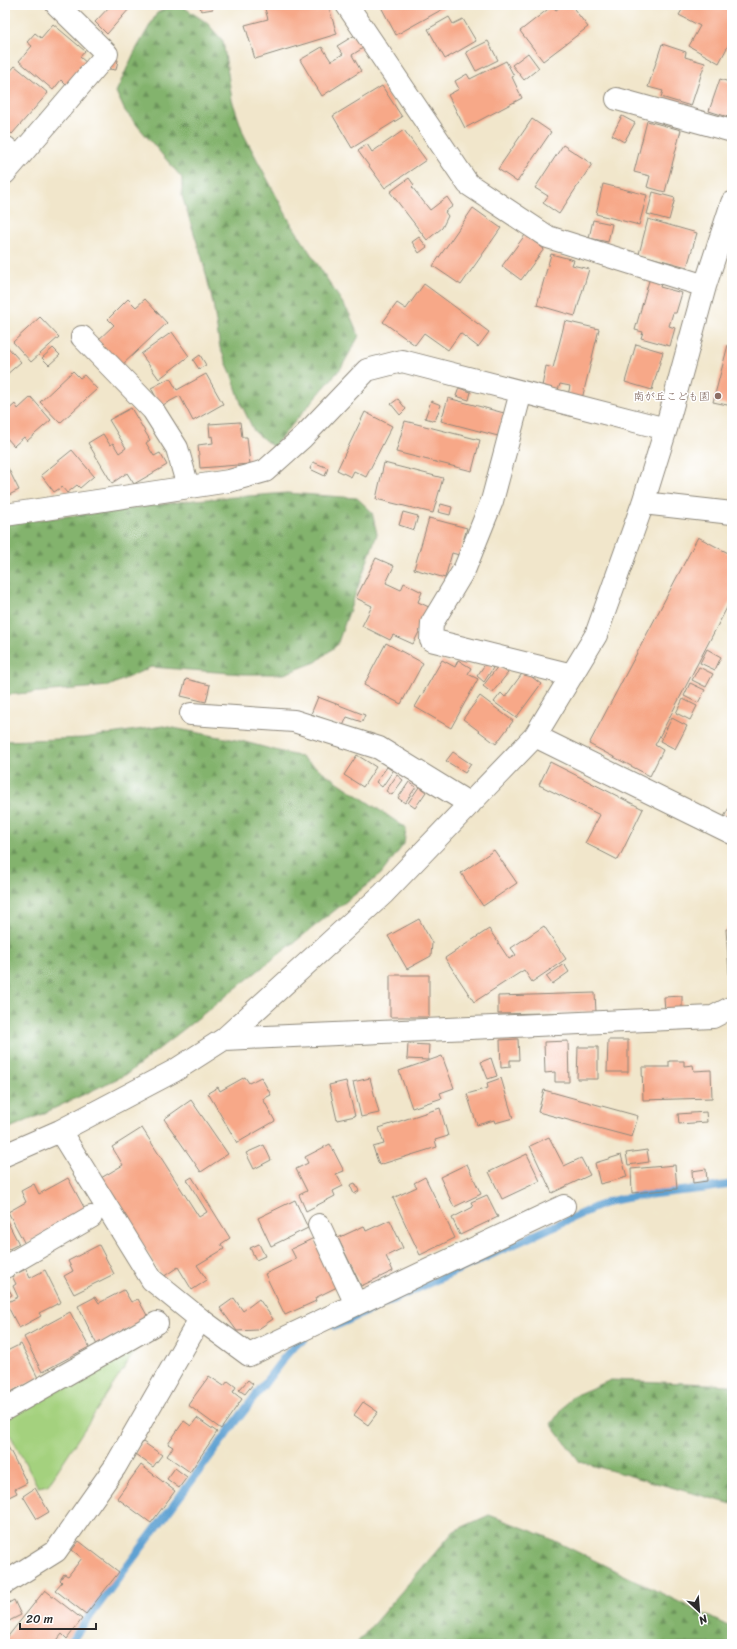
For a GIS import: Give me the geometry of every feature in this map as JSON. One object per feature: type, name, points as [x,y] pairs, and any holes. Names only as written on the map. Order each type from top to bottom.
[{"type":"street","points":[[9,159],[107,54],[57,5]]},
{"type":"street","points":[[347,5],[468,184],[548,237],[705,286]]},
{"type":"street","points":[[617,99],[732,131]]},
{"type":"street","points":[[5,1155],[60,1131],[174,1071],[224,1039],[383,894],[535,736],[596,636],[643,503],[666,429],[705,286],[728,227],[732,203]]},
{"type":"street","points":[[82,337],[153,410],[177,448],[188,487]]},
{"type":"street","points":[[5,515],[229,481],[266,471],[303,437],[367,370],[402,361],[666,429]]},
{"type":"street","points":[[521,392],[492,501],[465,568],[432,623],[431,640],[572,675]]},
{"type":"street","points":[[643,503],[732,513]]},
{"type":"street","points":[[191,714],[294,721],[379,748],[470,804]]},
{"type":"street","points":[[535,736],[732,833]]},
{"type":"street","points":[[224,1039],[713,1017],[732,1007]]},
{"type":"street","points":[[60,1131],[152,1280],[200,1319],[250,1355],[564,1206]]},
{"type":"street","points":[[5,1267],[91,1217]]},
{"type":"street","points":[[319,1225],[356,1304]]},
{"type":"street","points":[[5,1583],[56,1551],[115,1467],[200,1319]]},
{"type":"street","points":[[5,1409],[157,1323]]},
{"type":"green space","points":[[174,5],[180,5],[206,22],[223,41],[232,100],[244,135],[289,220],[349,313],[359,336],[341,368],[273,447],[254,431],[242,406],[231,373],[220,348],[213,303],[202,258],[182,196],[182,178],[125,111],[116,92],[134,53],[157,13]]},
{"type":"green space","points":[[287,493],[357,498],[372,512],[377,534],[337,645],[316,662],[284,674],[243,674],[151,667],[109,686],[5,695],[5,524],[195,500]]},
{"type":"green space","points":[[163,726],[241,741],[301,757],[406,828],[404,844],[381,874],[127,1074],[5,1130],[5,741],[84,738]]},
{"type":"green space","points":[[145,1336],[48,1485],[38,1487],[5,1425],[5,1416]]},
{"type":"green space","points":[[611,1380],[732,1385],[732,1504],[580,1462],[551,1424],[571,1397]]},
{"type":"green space","points":[[489,1515],[545,1536],[732,1628],[732,1644],[356,1644],[454,1531]]},
{"type":"building","points":[[111,5],[127,5],[130,8],[107,34],[95,22]]},
{"type":"building","points":[[200,5],[213,5],[213,9],[201,11]]},
{"type":"building","points":[[278,5],[328,5],[337,34],[255,59],[245,25],[268,19],[265,9]]},
{"type":"building","points":[[380,5],[450,5],[396,35]]},
{"type":"building","points":[[563,5],[571,5],[588,27],[543,61],[520,31],[552,6],[556,10]]},
{"type":"building","points":[[685,5],[721,5],[732,11],[732,46],[729,44],[719,63],[689,46],[700,26],[679,15]]},
{"type":"building","points":[[449,17],[453,24],[463,19],[476,41],[445,59],[428,29]]},
{"type":"building","points":[[53,24],[85,51],[80,57],[88,64],[68,87],[61,80],[53,90],[19,61],[32,46],[27,42],[35,33],[41,38]]},
{"type":"building","points":[[355,35],[363,48],[352,55],[361,71],[322,96],[300,60],[322,47],[331,61],[343,54],[337,46]]},
{"type":"building","points":[[488,41],[498,60],[476,71],[466,52]]},
{"type":"building","points":[[662,44],[686,52],[685,57],[705,63],[691,106],[661,97],[663,91],[648,87]]},
{"type":"building","points":[[528,53],[539,68],[524,80],[512,65]]},
{"type":"building","points":[[112,59],[118,60],[116,70],[109,69]]},
{"type":"building","points":[[506,61],[514,76],[512,77],[522,98],[465,128],[448,95],[459,89],[455,81],[467,74],[470,79]]},
{"type":"building","points":[[15,66],[48,93],[12,134],[5,128],[5,77]]},
{"type":"building","points":[[720,79],[732,83],[732,105],[728,117],[709,111]]},
{"type":"building","points":[[382,86],[402,117],[352,148],[333,116]]},
{"type":"building","points":[[622,116],[635,123],[624,142],[612,135]]},
{"type":"building","points":[[532,119],[551,132],[517,182],[498,169]]},
{"type":"building","points":[[647,121],[681,130],[665,192],[647,187],[650,176],[634,172]]},
{"type":"building","points":[[404,130],[426,160],[385,188],[358,151],[367,144],[372,152]]},
{"type":"building","points":[[563,145],[592,164],[559,214],[543,203],[548,196],[535,188]]},
{"type":"building","points":[[409,178],[414,185],[412,187],[430,210],[447,197],[453,206],[445,212],[448,216],[442,228],[427,240],[390,192]]},
{"type":"building","points":[[603,184],[647,195],[639,225],[596,214]]},
{"type":"building","points":[[653,192],[675,198],[669,220],[647,214]]},
{"type":"building","points":[[473,208],[501,228],[461,285],[433,266]]},
{"type":"building","points":[[648,219],[697,233],[687,267],[639,254]]},
{"type":"building","points":[[593,220],[612,224],[608,242],[589,238]]},
{"type":"building","points":[[525,235],[544,249],[521,280],[502,266]]},
{"type":"building","points":[[419,237],[427,247],[419,253],[412,242]]},
{"type":"building","points":[[551,254],[574,260],[572,265],[589,269],[575,316],[537,305]]},
{"type":"building","points":[[650,277],[662,280],[660,287],[682,293],[676,313],[673,313],[669,326],[675,328],[670,346],[641,338],[643,332],[635,330]]},
{"type":"building","points":[[424,284],[489,332],[478,347],[460,333],[448,350],[424,333],[415,345],[383,322],[397,303],[406,309]]},
{"type":"building","points":[[128,299],[136,307],[145,299],[167,323],[121,366],[97,341],[114,325],[108,319]]},
{"type":"building","points":[[40,317],[59,337],[31,362],[13,342]]},
{"type":"building","points":[[565,321],[599,329],[582,399],[568,395],[570,386],[560,384],[558,390],[542,386],[546,366],[553,368]]},
{"type":"building","points":[[172,332],[189,356],[159,379],[141,354]]},
{"type":"building","points":[[5,344],[21,362],[5,376]]},
{"type":"building","points":[[636,344],[663,352],[652,390],[625,382]]},
{"type":"building","points":[[728,345],[732,346],[732,406],[713,402]]},
{"type":"building","points":[[53,348],[60,355],[49,365],[42,358]]},
{"type":"building","points":[[200,355],[206,365],[199,369],[193,360]]},
{"type":"building","points":[[73,371],[80,378],[84,375],[97,389],[60,423],[40,402]]},
{"type":"building","points":[[206,374],[223,404],[193,421],[180,396],[161,406],[151,388],[170,378],[177,390]]},
{"type":"building","points":[[459,388],[471,392],[469,400],[456,396]]},
{"type":"building","points":[[31,397],[51,420],[27,441],[24,437],[14,446],[5,436],[5,420],[7,418],[5,413],[15,404],[18,409]]},
{"type":"building","points":[[448,398],[504,413],[498,436],[441,421]]},
{"type":"building","points":[[398,399],[406,409],[400,415],[391,404]]},
{"type":"building","points":[[431,401],[441,405],[435,421],[425,418]]},
{"type":"building","points":[[131,408],[150,440],[146,443],[154,456],[160,453],[167,465],[134,484],[127,473],[112,483],[88,443],[103,434],[110,445],[113,443],[119,453],[126,448],[109,420]]},
{"type":"building","points":[[365,412],[392,426],[366,477],[354,471],[351,477],[337,470]]},
{"type":"building","points":[[405,421],[480,440],[472,471],[396,452]]},
{"type":"building","points":[[240,422],[242,437],[247,437],[250,464],[200,468],[198,445],[213,443],[212,436],[210,437],[209,424]]},
{"type":"building","points":[[72,450],[94,476],[80,488],[77,485],[67,493],[62,487],[54,492],[41,475]]},
{"type":"building","points":[[313,462],[328,468],[325,476],[310,469]]},
{"type":"building","points":[[384,463],[443,478],[433,513],[376,499]]},
{"type":"building","points":[[8,468],[19,490],[5,497],[5,470]]},
{"type":"building","points":[[441,504],[452,507],[450,515],[438,512]]},
{"type":"building","points":[[403,512],[418,516],[414,530],[399,525]]},
{"type":"building","points":[[429,518],[467,528],[459,555],[452,553],[445,578],[414,569]]},
{"type":"building","points":[[698,537],[732,555],[732,598],[655,745],[663,750],[650,776],[589,744]]},
{"type":"building","points":[[376,558],[394,566],[386,583],[401,590],[404,583],[422,592],[418,602],[431,608],[413,644],[393,635],[390,640],[362,626],[372,606],[356,598]]},
{"type":"building","points":[[386,643],[423,663],[401,704],[364,685]]},
{"type":"building","points":[[707,649],[721,657],[715,670],[700,663]]},
{"type":"building","points":[[442,660],[455,667],[458,660],[471,668],[468,674],[478,679],[451,728],[415,707]]},
{"type":"building","points":[[486,663],[493,668],[484,682],[477,676]]},
{"type":"building","points":[[498,666],[508,673],[492,693],[483,686]]},
{"type":"building","points":[[699,667],[713,674],[706,687],[692,680]]},
{"type":"building","points":[[524,671],[541,684],[516,718],[494,702],[501,693],[505,697]]},
{"type":"building","points":[[186,679],[210,685],[206,702],[181,696]]},
{"type":"building","points":[[690,683],[705,690],[698,703],[684,696]]},
{"type":"building","points":[[480,696],[513,721],[496,744],[463,719]]},
{"type":"building","points":[[318,697],[365,715],[362,722],[347,717],[343,726],[311,714]]},
{"type":"building","points":[[683,699],[697,706],[690,720],[676,713]]},
{"type":"building","points":[[672,718],[687,726],[675,749],[660,741]]},
{"type":"building","points":[[453,752],[471,764],[465,773],[446,761]]},
{"type":"building","points":[[357,755],[376,767],[363,787],[344,775]]},
{"type":"building","points":[[550,762],[643,809],[618,860],[585,843],[600,815],[539,785]]},
{"type":"building","points":[[387,767],[393,771],[382,787],[376,782]]},
{"type":"building","points":[[397,775],[403,780],[392,795],[386,791]]},
{"type":"building","points":[[409,782],[416,787],[405,803],[398,798]]},
{"type":"building","points":[[419,787],[426,792],[415,808],[408,803]]},
{"type":"building","points":[[732,802],[732,821],[724,817]]},
{"type":"building","points":[[494,850],[517,883],[483,906],[461,873]]},
{"type":"building","points":[[728,893],[732,893],[732,919],[731,919]]},
{"type":"building","points":[[419,919],[432,943],[431,956],[407,969],[388,936]]},
{"type":"building","points":[[544,926],[566,959],[532,982],[524,970],[474,1002],[445,958],[489,929],[509,959],[516,955],[511,948]]},
{"type":"building","points":[[726,929],[732,929],[732,988],[730,988]]},
{"type":"building","points":[[564,964],[569,972],[552,984],[546,976]]},
{"type":"building","points":[[390,975],[429,975],[429,1017],[390,1017]]},
{"type":"building","points":[[595,993],[596,1012],[498,1014],[498,996]]},
{"type":"building","points":[[682,996],[682,1010],[665,1011],[664,997]]},
{"type":"building","points":[[518,1039],[519,1060],[510,1060],[510,1067],[501,1068],[500,1040]]},
{"type":"building","points":[[608,1040],[628,1040],[628,1072],[607,1072]]},
{"type":"building","points":[[568,1041],[569,1082],[555,1082],[555,1072],[545,1073],[544,1042]]},
{"type":"building","points":[[408,1044],[429,1045],[428,1060],[407,1059]]},
{"type":"building","points":[[578,1047],[598,1047],[598,1079],[577,1079]]},
{"type":"building","points":[[442,1056],[454,1088],[440,1093],[442,1098],[412,1108],[399,1071]]},
{"type":"building","points":[[491,1058],[497,1076],[488,1079],[481,1062]]},
{"type":"building","points":[[669,1061],[684,1061],[684,1066],[693,1065],[694,1071],[711,1070],[712,1098],[643,1100],[642,1067],[669,1067]]},
{"type":"building","points":[[245,1077],[249,1083],[261,1077],[271,1095],[263,1099],[275,1121],[237,1143],[208,1093],[218,1087],[220,1091]]},
{"type":"building","points":[[370,1078],[379,1113],[361,1117],[353,1082]]},
{"type":"building","points":[[501,1078],[513,1118],[495,1123],[494,1120],[477,1125],[467,1094],[488,1088],[487,1083]]},
{"type":"building","points":[[346,1081],[355,1116],[337,1120],[329,1085]]},
{"type":"building","points":[[544,1090],[638,1116],[632,1137],[538,1112]]},
{"type":"building","points":[[191,1100],[228,1154],[201,1172],[164,1119]]},
{"type":"building","points":[[440,1108],[448,1136],[435,1140],[437,1147],[379,1165],[373,1147],[384,1144],[379,1128]]},
{"type":"building","points":[[706,1112],[707,1122],[679,1124],[678,1114]]},
{"type":"building","points":[[142,1128],[199,1217],[207,1212],[187,1180],[192,1177],[230,1238],[221,1244],[224,1249],[197,1265],[207,1280],[192,1290],[178,1267],[163,1277],[101,1178],[123,1165],[112,1147]]},
{"type":"building","points":[[549,1137],[564,1166],[581,1158],[590,1175],[552,1193],[530,1146]]},
{"type":"building","points":[[330,1144],[344,1171],[336,1174],[343,1186],[333,1191],[335,1196],[306,1211],[299,1195],[307,1191],[296,1169],[308,1163],[305,1157]]},
{"type":"building","points":[[264,1145],[271,1160],[254,1169],[246,1153]]},
{"type":"building","points":[[647,1150],[649,1162],[628,1165],[626,1153]]},
{"type":"building","points":[[527,1154],[540,1181],[502,1199],[489,1172]]},
{"type":"building","points":[[621,1155],[627,1177],[600,1184],[595,1163]]},
{"type":"building","points":[[467,1164],[481,1194],[454,1207],[440,1177]]},
{"type":"building","points":[[675,1165],[677,1189],[632,1193],[631,1169]]},
{"type":"building","points":[[706,1169],[707,1181],[693,1183],[692,1171]]},
{"type":"building","points":[[425,1177],[455,1238],[420,1255],[393,1198],[417,1187],[414,1183]]},
{"type":"building","points":[[68,1178],[86,1211],[25,1244],[8,1212],[26,1202],[21,1191],[34,1184],[39,1194]]},
{"type":"building","points":[[355,1183],[359,1191],[354,1194],[350,1185]]},
{"type":"building","points":[[487,1195],[498,1217],[460,1235],[452,1218],[473,1207],[471,1202]]},
{"type":"building","points":[[295,1200],[308,1228],[271,1246],[258,1218]]},
{"type":"building","points":[[5,1217],[19,1244],[5,1251]]},
{"type":"building","points":[[390,1220],[403,1248],[386,1256],[393,1271],[361,1286],[338,1238],[364,1226],[366,1231]]},
{"type":"building","points":[[314,1238],[337,1287],[315,1298],[316,1301],[285,1315],[265,1274],[296,1259],[291,1249]]},
{"type":"building","points":[[259,1244],[265,1256],[256,1260],[250,1248]]},
{"type":"building","points":[[99,1245],[114,1274],[74,1294],[64,1276],[73,1271],[68,1261]]},
{"type":"building","points":[[26,1269],[30,1278],[45,1270],[61,1302],[39,1313],[41,1316],[19,1328],[6,1303],[18,1297],[13,1286],[16,1284],[12,1276]]},
{"type":"building","points":[[5,1282],[12,1295],[5,1299]]},
{"type":"building","points":[[124,1290],[131,1302],[138,1299],[149,1319],[97,1345],[78,1306],[95,1297],[99,1303]]},
{"type":"building","points":[[234,1298],[243,1311],[259,1299],[273,1319],[257,1330],[237,1331],[220,1308]]},
{"type":"building","points":[[70,1312],[89,1347],[42,1372],[24,1337]]},
{"type":"building","points":[[21,1344],[38,1378],[5,1395],[5,1352]]},
{"type":"building","points":[[209,1376],[224,1386],[228,1381],[236,1387],[233,1392],[242,1399],[221,1429],[188,1405]]},
{"type":"building","points":[[248,1380],[253,1384],[245,1394],[239,1390]]},
{"type":"building","points":[[363,1402],[378,1412],[368,1425],[354,1415]]},
{"type":"building","points":[[197,1418],[217,1432],[190,1472],[167,1456],[173,1447],[168,1444],[184,1421],[191,1426]]},
{"type":"building","points":[[5,1441],[27,1483],[15,1489],[17,1493],[5,1499]]},
{"type":"building","points":[[143,1442],[162,1455],[153,1467],[135,1454]]},
{"type":"building","points":[[141,1465],[175,1491],[151,1523],[117,1498]]},
{"type":"building","points":[[175,1468],[187,1477],[179,1488],[167,1479]]},
{"type":"building","points":[[35,1488],[49,1512],[37,1519],[23,1496]]},
{"type":"building","points":[[79,1541],[119,1572],[86,1614],[55,1590],[62,1582],[60,1580],[64,1574],[68,1576],[82,1558],[72,1550]]},
{"type":"building","points":[[45,1590],[82,1619],[67,1639],[62,1634],[54,1644],[8,1644],[5,1640]]},
{"type":"building","points":[[14,1600],[21,1615],[9,1621],[5,1612],[5,1605]]},
{"type":"waterway","points":[[335,1326],[607,1202],[638,1196],[732,1184]]},
{"type":"waterway","points":[[69,1644],[283,1359],[296,1344],[304,1340]]},
{"type":"place","name":"南が丘こども園","points":[[718,396]]}]
